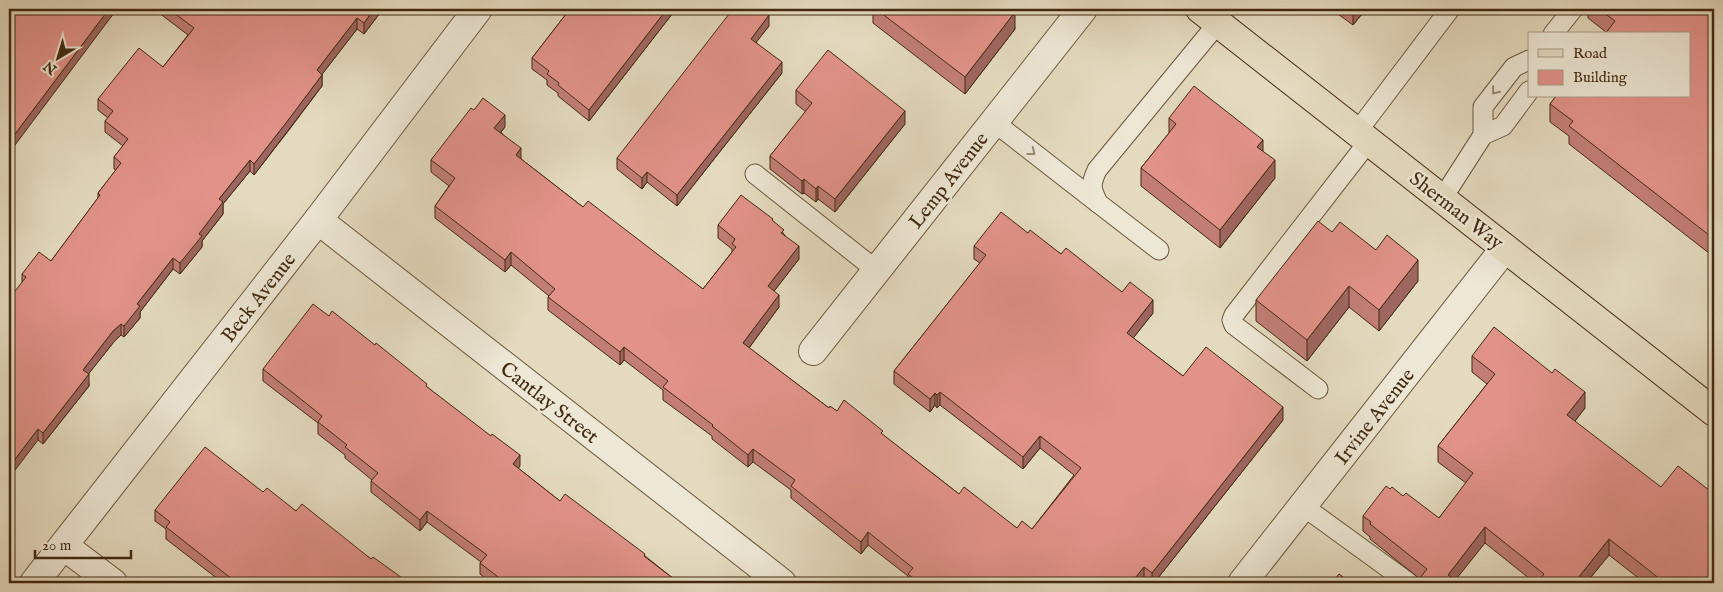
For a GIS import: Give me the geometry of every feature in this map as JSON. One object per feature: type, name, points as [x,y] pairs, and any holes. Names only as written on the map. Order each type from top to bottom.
[{"type":"main road","name":"Sherman Way","points":[[1209,16],[1714,412]]},
{"type":"street","name":"Beck Avenue","points":[[34,583],[318,220],[478,9]]},
{"type":"street","name":"Lemp Avenue","points":[[813,351],[1084,9]]},
{"type":"street","name":"Cantlay Street","points":[[318,220],[782,583]]},
{"type":"street","name":"Irvine Avenue","points":[[1242,583],[1505,248]]},
{"type":"street","points":[[64,546],[113,583]]},
{"type":"lane","points":[[1318,389],[1234,325],[1232,320],[1234,314],[1363,136],[1450,9]]},
{"type":"lane","points":[[1555,32],[1574,9]]},
{"type":"lane","points":[[1098,203],[1092,182],[1097,170],[1209,16]]},
{"type":"lane","points":[[1442,199],[1483,135],[1483,107],[1514,67],[1528,60]]},
{"type":"lane","points":[[1483,135],[1503,126],[1528,92]]},
{"type":"lane","points":[[994,122],[1159,250]]},
{"type":"lane","points":[[755,174],[876,270]]},
{"type":"lane","points":[[1303,506],[1409,583]]},
{"type":"building","points":[[9,9],[109,9],[9,142]]},
{"type":"building","points":[[169,9],[374,9],[364,23],[357,18],[317,70],[322,75],[289,119],[254,164],[250,160],[219,199],[223,202],[199,234],[202,236],[180,263],[173,258],[137,304],[140,306],[124,326],[121,324],[113,331],[83,370],[89,374],[43,433],[38,429],[9,467],[9,299],[26,277],[22,274],[39,252],[51,261],[100,195],[98,193],[121,163],[114,157],[128,139],[105,121],[113,111],[98,99],[139,48],[163,67],[194,28]]},
{"type":"building","points":[[570,9],[667,9],[589,110],[558,85],[559,83],[547,74],[549,71],[532,58]]},
{"type":"building","points":[[733,9],[760,9],[769,15],[751,39],[782,62],[677,195],[647,172],[642,178],[617,158]]},
{"type":"building","points":[[876,9],[1010,9],[1015,12],[965,77]]},
{"type":"building","points":[[1599,9],[1714,9],[1714,239],[1569,126],[1573,121],[1550,104],[1554,98],[1690,98],[1690,32],[1607,32],[1615,21]]},
{"type":"building","points":[[828,50],[905,111],[835,199],[818,186],[816,189],[804,179],[802,181],[770,156],[812,103],[796,90]]},
{"type":"building","points":[[1194,86],[1263,140],[1257,147],[1275,160],[1220,230],[1141,168],[1176,124],[1169,118]]},
{"type":"building","points":[[483,98],[505,115],[494,128],[521,148],[516,155],[583,207],[588,201],[703,289],[736,247],[732,244],[735,239],[718,225],[741,195],[773,219],[784,230],[781,233],[799,246],[768,286],[779,295],[743,343],[829,408],[830,406],[837,411],[844,400],[883,431],[881,433],[959,494],[964,487],[1017,528],[1022,521],[1032,529],[1081,468],[1040,436],[1023,457],[940,392],[937,395],[935,393],[930,399],[894,371],[986,255],[974,246],[1001,212],[1028,233],[1030,230],[1061,254],[1066,248],[1122,292],[1130,282],[1153,300],[1127,333],[1183,376],[1206,347],[1283,407],[1152,573],[1144,567],[1131,583],[919,583],[908,574],[913,568],[868,532],[861,542],[791,486],[795,480],[753,449],[748,455],[713,425],[663,387],[668,381],[624,347],[620,352],[548,297],[555,289],[511,252],[505,260],[435,206],[455,178],[431,160],[471,108],[474,110]]},
{"type":"building","points":[[1318,221],[1332,232],[1340,222],[1376,250],[1387,235],[1418,260],[1379,310],[1349,286],[1307,340],[1256,300]]},
{"type":"building","points":[[313,304],[329,316],[332,311],[375,345],[376,343],[427,384],[426,386],[491,436],[492,434],[520,455],[513,464],[560,501],[565,494],[645,554],[644,556],[679,583],[506,583],[480,563],[487,555],[427,511],[420,520],[371,481],[378,473],[345,447],[347,445],[318,422],[322,416],[263,369]]},
{"type":"building","points":[[1494,327],[1552,373],[1555,369],[1585,392],[1567,415],[1661,487],[1678,466],[1714,494],[1714,583],[1665,583],[1609,539],[1574,583],[1537,583],[1544,574],[1485,527],[1448,575],[1459,583],[1416,583],[1427,569],[1370,524],[1371,522],[1363,516],[1386,486],[1390,489],[1392,487],[1403,496],[1406,493],[1439,518],[1473,473],[1438,446],[1495,374],[1472,356]]},
{"type":"building","points":[[205,447],[263,492],[267,488],[296,511],[302,504],[371,559],[373,557],[409,583],[237,583],[166,527],[170,522],[155,510]]},
{"type":"building","points":[[1339,574],[1351,583],[1332,583]]}]
